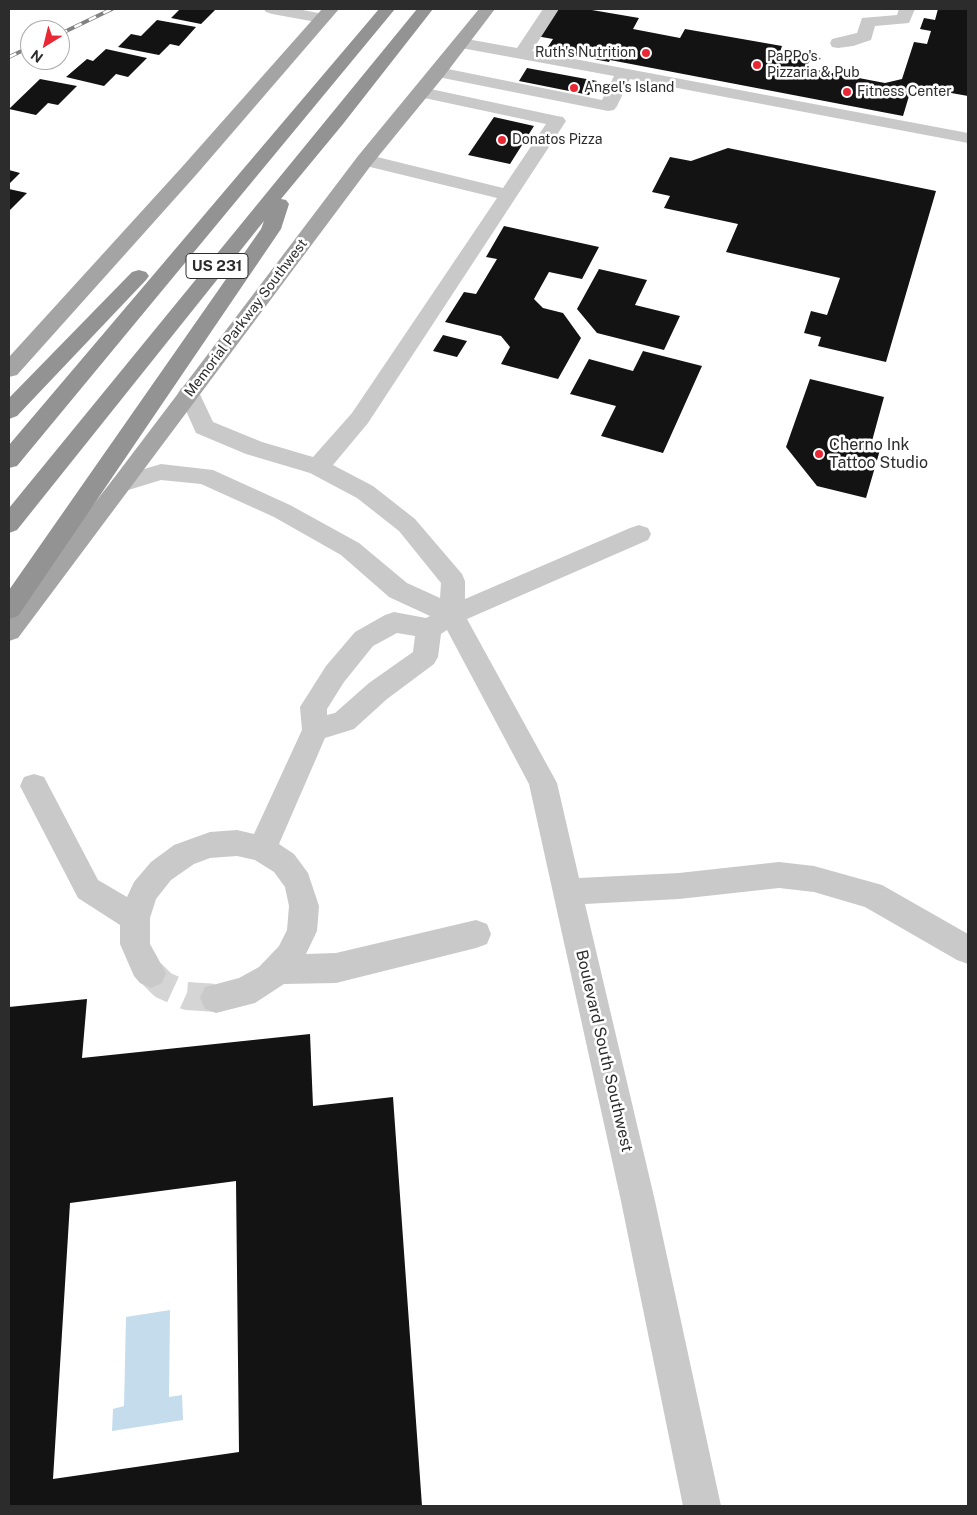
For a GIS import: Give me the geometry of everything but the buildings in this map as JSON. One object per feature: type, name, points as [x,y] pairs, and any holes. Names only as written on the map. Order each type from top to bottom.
[{"type":"highway","name":"US 231","points":[[9,460],[387,9]]},
{"type":"highway","name":"US 231","points":[[9,524],[285,182],[338,120],[425,9]]},
{"type":"highway","points":[[9,411],[125,293],[195,210],[246,177]]},
{"type":"highway","points":[[9,609],[271,229],[285,182]]},
{"type":"main road","name":"Memorial Parkway Southwest","points":[[9,631],[122,484],[365,160],[487,9]]},
{"type":"main road","points":[[9,370],[189,171],[327,14]]},
{"type":"street","points":[[272,9],[327,14]]},
{"type":"street","points":[[522,54],[551,9]]},
{"type":"street","points":[[838,43],[865,36],[868,21],[903,20],[908,9]]},
{"type":"street","points":[[461,43],[625,72],[968,138]]},
{"type":"street","points":[[438,72],[608,106],[625,72]]},
{"type":"street","points":[[318,467],[360,418],[557,121],[421,92]]},
{"type":"street","points":[[365,160],[509,194]]},
{"type":"street","points":[[189,393],[204,427],[254,448],[318,467],[365,492],[408,525],[453,581],[440,622],[425,657],[378,691],[344,721],[316,730]]},
{"type":"street","points":[[122,484],[161,472],[205,476],[290,515],[350,549],[398,590],[440,622]]},
{"type":"street","points":[[262,849],[316,730],[313,707],[335,674],[364,639],[394,622],[440,622],[639,534]]},
{"type":"street","name":"Boulevard South Southwest","points":[[440,622],[544,783],[638,1201],[702,1506]]},
{"type":"street","points":[[34,786],[88,889],[135,918]]},
{"type":"street","points":[[151,973],[145,966],[135,944],[135,918],[144,892],[161,870],[184,854],[210,845],[237,843],[262,849],[284,863],[298,882],[304,906],[302,931],[290,956],[270,977],[244,992],[216,998]]},
{"type":"street","points":[[568,892],[679,886],[779,875],[814,879],[872,895],[968,950]]},
{"type":"street","points":[[277,970],[336,968],[476,934]]},
{"type":"water","points":[[170,1310],[169,1397],[182,1395],[183,1420],[112,1431],[113,1409],[124,1406],[126,1317]]},
{"type":"tunnel","points":[[151,973],[163,985],[187,996],[216,998]]},
{"type":"railway","points":[[70,29],[112,9]]},
{"type":"railway","points":[[9,57],[20,52]]},
{"type":"place","name":"Ruth's Nutrition","points":[[646,53]]},
{"type":"place","name":"PaPPo's Pizzaria & Pub","points":[[757,65]]},
{"type":"place","name":"Angel's Island","points":[[574,88]]},
{"type":"place","name":"Fitness Center","points":[[847,92]]},
{"type":"place","name":"Donatos Pizza","points":[[502,140]]},
{"type":"place","name":"Cherno Ink Tattoo Studio","points":[[819,454]]}]
